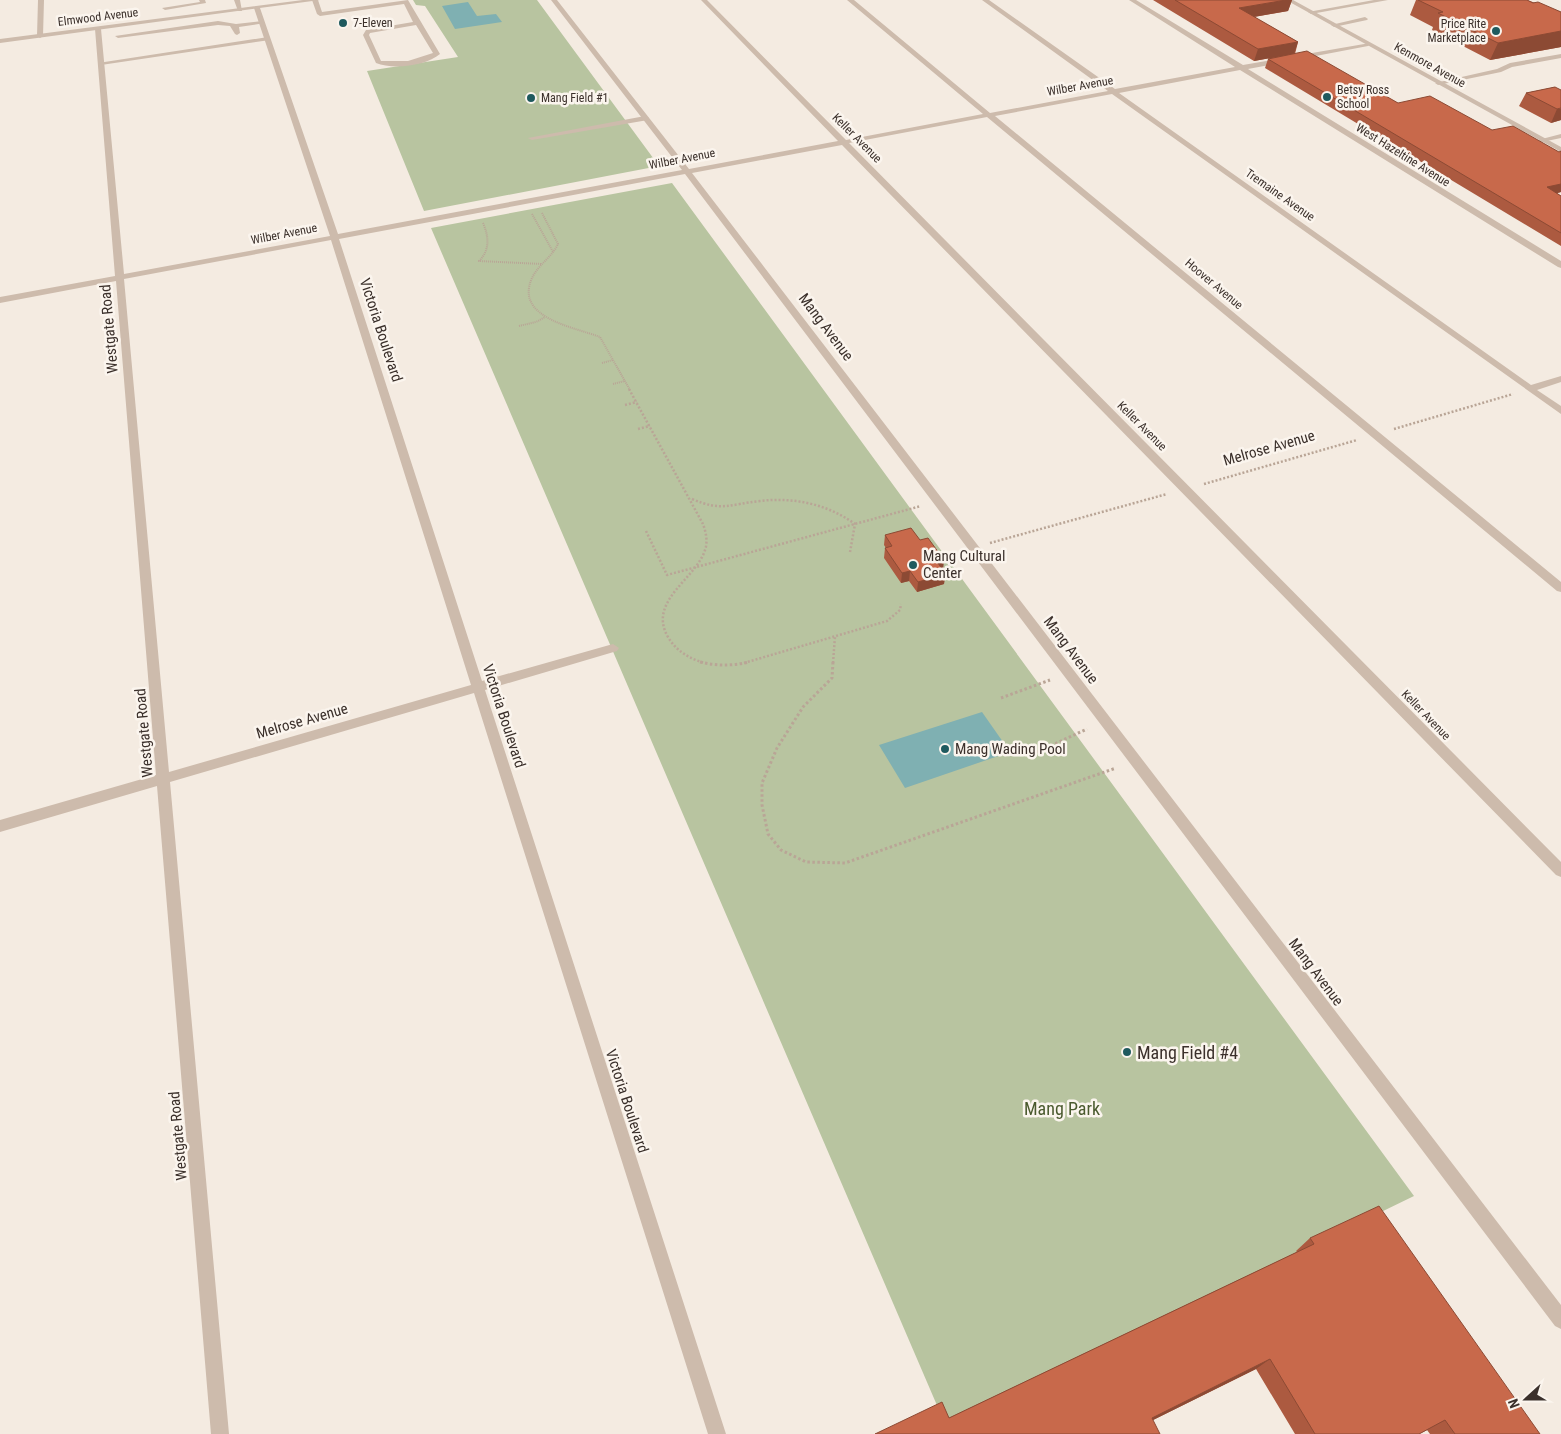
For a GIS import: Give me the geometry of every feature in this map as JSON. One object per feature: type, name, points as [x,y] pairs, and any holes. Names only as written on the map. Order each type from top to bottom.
[{"type":"street","points":[[40,36],[41,0]]},
{"type":"street","points":[[164,0],[166,20]]},
{"type":"street","points":[[165,8],[202,3],[202,0]]},
{"type":"street","points":[[237,0],[240,10]]},
{"type":"street","points":[[316,0],[320,14],[406,1],[417,23],[421,25],[437,54],[429,59],[386,65],[378,62],[366,34],[368,31],[417,23]]},
{"type":"street","name":"Elmwood Avenue","points":[[0,41],[257,8],[278,2],[316,0]]},
{"type":"street","name":"Mang Avenue","points":[[554,0],[686,170],[1561,1320]]},
{"type":"street","name":"Keller Avenue","points":[[704,0],[1561,871]]},
{"type":"street","name":"Hoover Avenue","points":[[850,0],[1561,588]]},
{"type":"street","name":"Tremaine Avenue","points":[[985,0],[1561,411]]},
{"type":"street","name":"West Hazeltine Avenue","points":[[1132,0],[1561,265]]},
{"type":"street","name":"Kenmore Avenue","points":[[1289,0],[1561,150]]},
{"type":"street","points":[[1311,12],[1385,0]]},
{"type":"street","points":[[379,6],[382,13]]},
{"type":"street","name":"Victoria Boulevard","points":[[257,8],[334,236],[717,1434]]},
{"type":"street","points":[[1334,25],[1365,20]]},
{"type":"street","points":[[141,23],[142,33]]},
{"type":"street","points":[[118,36],[218,23],[235,26],[262,23]]},
{"type":"street","points":[[235,26],[239,43]]},
{"type":"street","name":"Westgate Road","points":[[98,29],[220,1434]]},
{"type":"street","points":[[101,63],[268,39]]},
{"type":"street","name":"Wilber Avenue","points":[[0,300],[842,140],[1368,44]]},
{"type":"street","points":[[1438,82],[1499,71],[1510,65],[1561,56]]},
{"type":"street","points":[[532,138],[646,118]]},
{"type":"street","points":[[1542,140],[1561,136]]},
{"type":"street","points":[[1530,389],[1561,379]]},
{"type":"street","name":"Melrose Avenue","points":[[0,826],[613,648]]},
{"type":"path","points":[[541,212],[558,244],[553,253],[533,276],[528,287],[529,298],[534,308],[556,323],[600,337],[702,519],[707,543],[703,556],[671,596],[664,610],[663,632],[667,638],[693,659],[716,665],[737,665],[887,621],[900,610],[900,604]]},
{"type":"path","points":[[531,214],[553,253]]},
{"type":"path","points":[[483,223],[488,233],[487,249],[485,256],[479,261],[542,264]]},
{"type":"path","points":[[519,326],[536,322],[545,317]]},
{"type":"path","points":[[602,363],[613,360]]},
{"type":"path","points":[[613,384],[625,381]]},
{"type":"path","name":"Melrose Avenue","points":[[985,544],[1186,489],[1530,389]]},
{"type":"path","points":[[625,405],[637,402]]},
{"type":"path","points":[[638,429],[650,426]]},
{"type":"path","points":[[691,498],[706,506],[722,508],[766,500],[808,503],[843,515],[855,524]]},
{"type":"path","points":[[646,531],[667,575],[921,506]]},
{"type":"path","points":[[850,552],[855,524]]},
{"type":"path","points":[[835,636],[832,678],[803,707],[777,748],[762,783],[762,805],[768,834],[781,850],[806,862],[845,862],[1116,768]]},
{"type":"path","points":[[1001,698],[1050,680]]},
{"type":"path","points":[[1037,752],[1087,729]]},
{"type":"green space","points":[[413,0],[537,0],[659,166],[424,211],[367,71],[458,57],[425,6],[416,5]]},
{"type":"green space","name":"Mang Park","points":[[672,183],[1414,1196],[945,1424],[431,228]]},
{"type":"water","points":[[468,2],[477,16],[496,14],[502,22],[455,29],[442,6]]},
{"type":"water","name":"Mang Wading Pool","points":[[982,712],[1010,752],[905,788],[879,745]]},
{"type":"building","points":[[1175,0],[1286,0],[1239,8],[1298,42],[1258,49]]},
{"type":"building","points":[[1418,0],[1527,0],[1533,3],[1538,2],[1561,12],[1561,31],[1498,43],[1438,13],[1443,12]]},
{"type":"building","points":[[1307,51],[1398,103],[1430,96],[1492,130],[1513,126],[1559,152],[1561,151],[1561,184],[1547,187],[1561,196],[1561,233],[1268,59]]},
{"type":"building","points":[[1555,87],[1561,90],[1561,108],[1557,109],[1526,93]]},
{"type":"building","name":"Mang Cultural Center","points":[[911,528],[920,540],[928,538],[944,560],[937,562],[946,574],[918,582],[910,571],[902,573],[885,548],[892,546],[885,535]]},
{"type":"building","points":[[1379,1206],[1540,1434],[1455,1434],[1445,1420],[1419,1434],[1315,1434],[1270,1359],[1152,1418],[1160,1434],[875,1434],[942,1402],[949,1418],[1314,1244],[1310,1238]]},
{"type":"place","name":"7-Eleven","points":[[343,23]]},
{"type":"place","name":"Price Rite Marketplace","points":[[1496,31]]},
{"type":"place","name":"Betsy Ross School","points":[[1327,97]]},
{"type":"place","name":"Mang Field #1","points":[[531,98]]},
{"type":"place","name":"Mang Cultural Center","points":[[913,565]]},
{"type":"place","name":"Mang Wading Pool","points":[[945,749]]},
{"type":"place","name":"Mang Field #4","points":[[1127,1052]]}]
